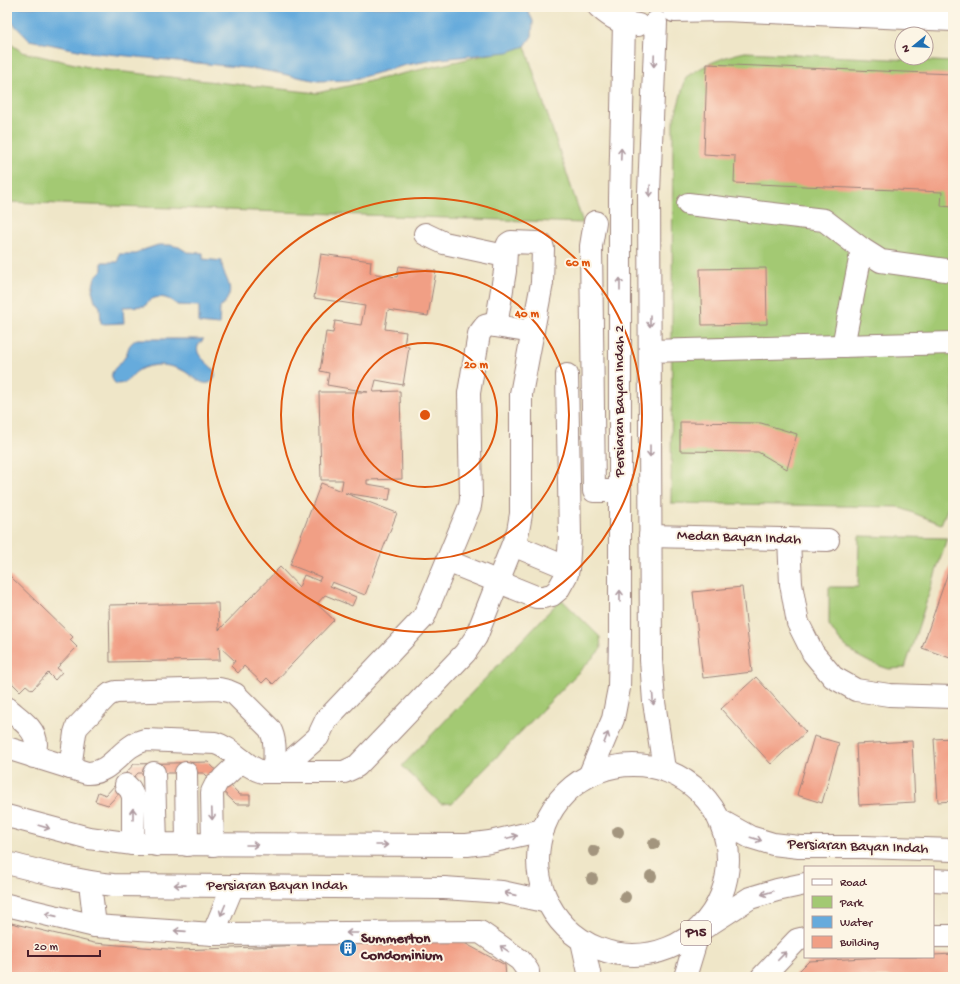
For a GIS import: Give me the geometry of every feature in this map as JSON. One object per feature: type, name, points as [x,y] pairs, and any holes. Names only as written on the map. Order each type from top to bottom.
[{"type":"street","points":[[599,7],[609,16],[624,23],[640,25],[669,13],[724,10],[953,20]]},
{"type":"street","name":"Persiaran Bayan Indah 2","points":[[664,769],[654,702],[651,660],[649,192],[669,13]]},
{"type":"street","name":"Persiaran Bayan Indah 2","points":[[590,774],[613,719],[619,688],[620,198],[624,23]]},
{"type":"street","points":[[688,204],[824,220],[862,249],[881,261],[953,271]]},
{"type":"street","points":[[595,222],[591,246],[594,491],[620,491]]},
{"type":"street","points":[[425,234],[444,243],[505,256]]},
{"type":"street","points":[[186,759],[215,743],[220,744],[258,771],[344,772],[357,766],[465,653],[476,637],[518,531],[521,514],[521,394],[542,283],[542,245],[538,243],[511,242],[508,244],[506,248],[505,271],[496,326]]},
{"type":"street","points":[[843,346],[862,249]]},
{"type":"street","points":[[276,772],[318,737],[326,720],[424,617],[470,506],[469,393],[479,334],[485,326],[489,325],[533,332]]},
{"type":"street","points":[[650,351],[953,343]]},
{"type":"street","points":[[447,561],[536,597],[552,595],[558,590],[567,574],[570,536],[567,375]]},
{"type":"street","name":"Medan Bayan Indah","points":[[650,536],[828,540]]},
{"type":"street","points":[[789,540],[791,584],[798,623],[813,653],[833,677],[856,690],[889,695],[953,697]]},
{"type":"street","points":[[513,545],[568,568]]},
{"type":"street","points":[[70,768],[74,733],[77,727],[110,694],[116,692],[219,689],[235,694],[270,729],[273,734],[274,741],[276,772]]},
{"type":"street","points":[[7,708],[31,729],[34,734],[36,745],[34,757]]},
{"type":"street","points":[[118,777],[129,746],[136,742],[154,740],[186,759]]},
{"type":"street","points":[[154,740],[156,845]]},
{"type":"street","points":[[7,748],[87,773],[94,774],[101,771],[118,777],[130,788],[133,796],[133,844]]},
{"type":"street","points":[[186,759],[187,845]]},
{"type":"street","points":[[213,845],[212,792],[219,781],[242,760]]},
{"type":"street","name":"P15","points":[[640,764],[664,769],[688,781],[707,799],[721,821],[728,850],[727,879],[717,907],[699,930],[673,948],[643,956],[611,954],[582,941],[562,924],[548,902],[540,879],[538,854],[543,830],[553,807],[570,788],[590,774],[621,765],[640,764]]},
{"type":"street","points":[[7,816],[89,838],[133,844],[156,845],[467,845],[490,842],[543,830]]},
{"type":"street","name":"Persiaran Bayan Indah","points":[[721,821],[750,837],[774,844],[800,848],[864,847],[953,850]]},
{"type":"street","name":"Persiaran Bayan Indah","points":[[7,863],[90,883],[113,885],[444,888],[502,892],[548,902]]},
{"type":"street","points":[[934,880],[953,881]]},
{"type":"street","points":[[90,883],[95,926]]},
{"type":"street","points":[[699,930],[750,898],[804,884]]},
{"type":"street","points":[[213,934],[233,886]]},
{"type":"street","points":[[7,905],[95,926],[213,934],[480,932],[520,960],[528,971],[528,977]]},
{"type":"street","name":"P15","points":[[685,977],[699,930]]},
{"type":"street","points":[[934,936],[953,936]]},
{"type":"street","points":[[762,977],[797,940],[804,938]]},
{"type":"street","points":[[582,941],[590,977]]},
{"type":"green space","points":[[7,40],[22,52],[97,69],[317,93],[525,46],[583,223],[7,202]]},
{"type":"green space","points":[[745,52],[894,59],[894,66],[934,66],[934,61],[953,62],[953,496],[941,524],[898,507],[671,503],[673,123],[686,77],[700,68],[729,56]]},
{"type":"green space","points":[[859,536],[947,538],[905,668],[889,669],[871,663],[854,654],[840,641],[829,625],[829,587],[858,587]]},
{"type":"green space","points":[[561,599],[600,637],[601,649],[452,803],[441,804],[402,766]]},
{"type":"water","points":[[7,7],[526,7],[533,21],[532,36],[525,46],[508,52],[440,59],[406,65],[351,80],[318,81],[257,69],[88,52],[29,40],[7,17]]},
{"type":"water","points":[[158,245],[170,245],[179,247],[187,252],[203,253],[203,259],[222,261],[222,267],[230,289],[226,301],[220,308],[219,325],[199,323],[199,306],[177,305],[161,297],[152,299],[145,306],[123,307],[124,323],[101,324],[100,307],[95,301],[92,290],[95,277],[102,270],[102,262],[118,262],[119,254],[136,254]]},
{"type":"water","points":[[137,339],[204,339],[198,346],[198,351],[214,371],[215,375],[213,380],[210,383],[203,383],[184,371],[169,366],[157,365],[142,368],[124,383],[116,384],[113,380],[112,373],[125,357],[130,345]]},
{"type":"building","points":[[707,64],[953,74],[953,207],[941,206],[942,192],[734,183],[735,156],[704,154]]},
{"type":"building","points":[[321,254],[371,261],[370,273],[397,277],[399,266],[436,271],[428,316],[388,310],[385,329],[406,332],[404,346],[409,347],[403,385],[376,380],[373,392],[400,391],[402,479],[367,480],[367,484],[391,488],[389,500],[345,493],[397,513],[365,595],[332,582],[330,586],[356,597],[352,606],[325,595],[317,604],[334,620],[273,684],[267,678],[262,683],[244,666],[238,673],[231,666],[235,661],[219,646],[220,660],[110,662],[109,605],[218,603],[219,630],[280,567],[299,587],[304,575],[319,581],[321,577],[290,565],[321,483],[341,491],[343,480],[321,480],[319,392],[368,392],[327,385],[329,373],[320,371],[326,332],[333,333],[335,321],[361,325],[365,306],[314,298]]},
{"type":"building","points":[[766,268],[767,324],[702,325],[700,269]]},
{"type":"building","points":[[680,422],[761,423],[797,434],[787,469],[758,452],[680,451]]},
{"type":"building","points":[[953,558],[953,659],[922,648]]},
{"type":"building","points":[[9,575],[73,637],[70,640],[77,647],[57,668],[62,672],[55,680],[48,673],[32,690],[26,685],[20,691],[7,678],[7,577]]},
{"type":"building","points":[[742,587],[752,672],[703,678],[693,592]]},
{"type":"building","points":[[756,677],[806,732],[771,764],[721,709]]},
{"type":"building","points":[[814,736],[839,743],[822,803],[797,795]]},
{"type":"building","points":[[953,738],[953,801],[938,802],[934,739]]},
{"type":"building","points":[[912,741],[915,802],[859,805],[856,744]]},
{"type":"building","points":[[208,762],[240,795],[250,795],[250,804],[236,804],[204,773],[138,773],[108,805],[95,801],[98,792],[106,795],[134,764]]},
{"type":"building","name":"Summerton Condominium","points":[[7,922],[94,943],[180,950],[457,939],[505,965],[506,977],[7,977]]},
{"type":"building","points":[[953,954],[953,977],[793,977],[809,961],[865,958],[934,958],[934,955]]},
{"type":"place","name":"Summerton Condominium","points":[[348,948]]}]
